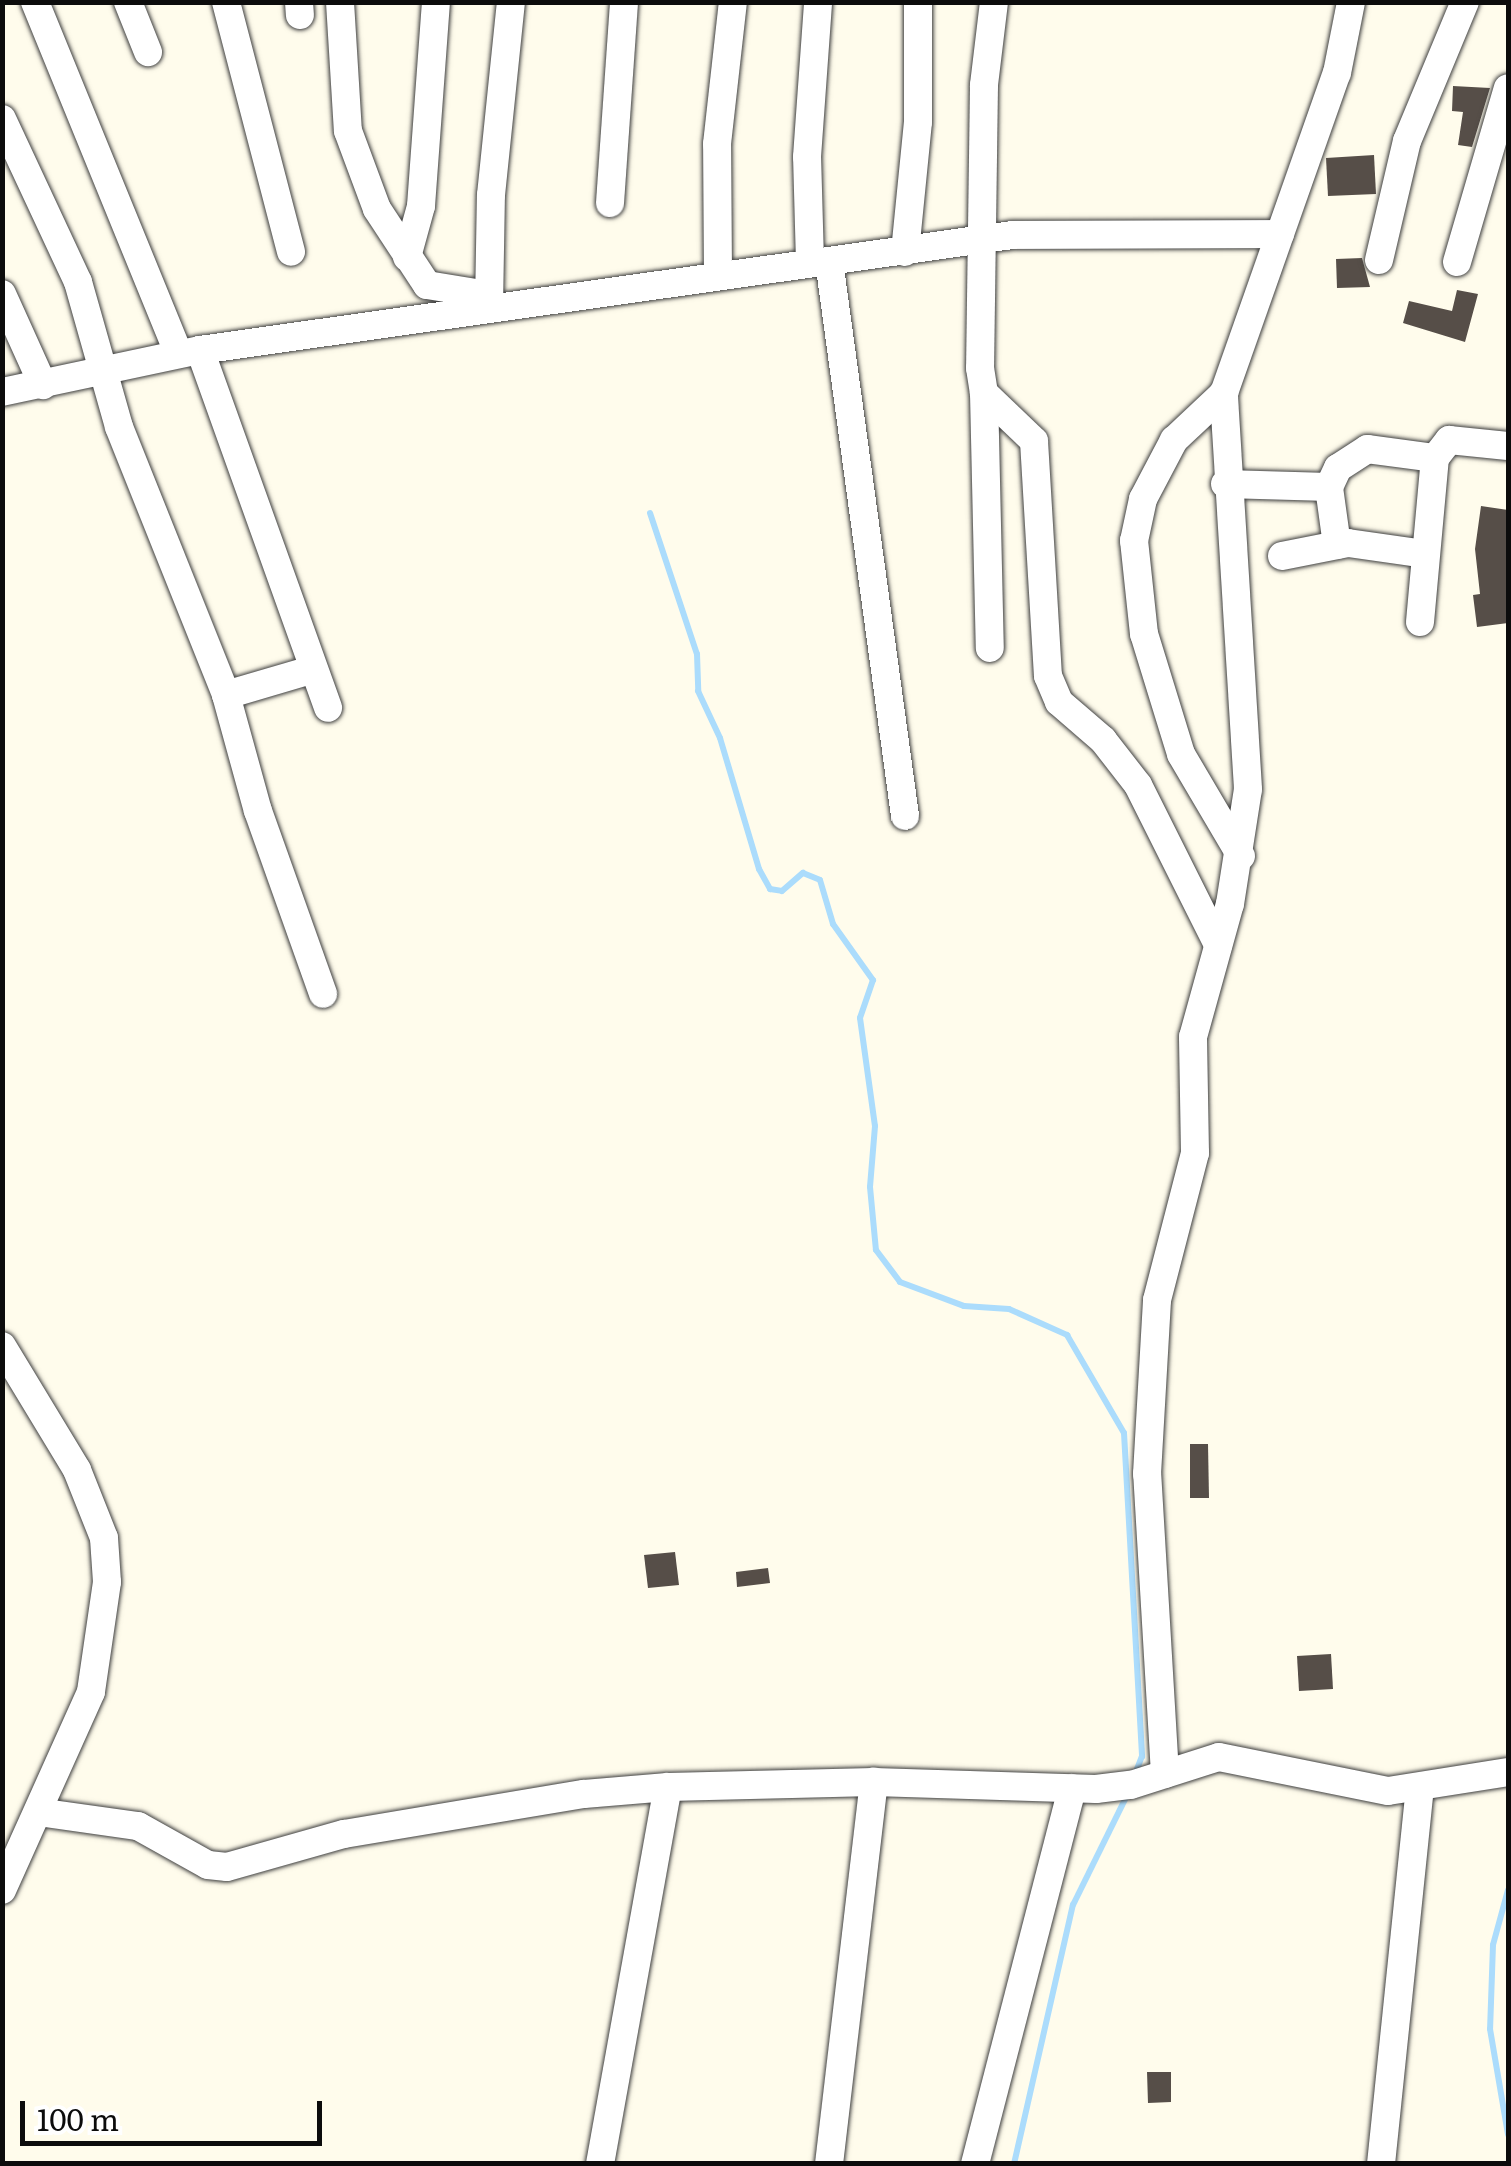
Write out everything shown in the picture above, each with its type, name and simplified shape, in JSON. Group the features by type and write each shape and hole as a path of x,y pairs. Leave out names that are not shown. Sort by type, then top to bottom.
{"street":[{"path":"35,2 189,352 328,708"},
{"path":"128,2 148,52"},
{"path":"226,2 290,252"},
{"path":"340,2 348,131 368,192 426,285 488,301"},
{"path":"407,256 421,206 436,2"},
{"path":"488,301 511,2"},
{"path":"610,203 624,2"},
{"path":"718,275 718,144 734,2"},
{"path":"818,2 807,157 905,816"},
{"path":"904,252 918,122 918,2"},
{"path":"990,648 984,392 984,85 994,2"},
{"path":"1164,1774 1148,1474 1157,1300 1195,1152 1193,1037 1241,856 1248,789 1225,484 1224,392 1337,73 1351,2"},
{"path":"1379,260 1407,141 1464,2"},
{"path":"1457,262 1508,88"},
{"path":"2,118 78,282 144,496 226,695 258,811 323,994"},
{"path":"2,392 189,352 488,301 986,240 1229,230 1280,234"},
{"path":"2,294 43,385"},
{"path":"984,392 1034,441 1053,691 1138,785 1218,945"},
{"path":"1224,392 1174,440 1143,499 1134,541 1144,634 1181,754 1241,856"},
{"path":"1420,622 1435,458 1449,440 1508,446"},
{"path":"1337,544 1329,486 1338,468 1367,449 1435,458"},
{"path":"1225,484 1329,486"},
{"path":"1282,556 1337,544 1425,554"},
{"path":"226,695 311,670"},
{"path":"2,1346 78,1470 104,1538 107,1582 92,1692 2,1890"},
{"path":"38,1812 138,1826 208,1866 227,1868 344,1834 584,1794 668,1787 874,1782 1072,1788 1131,1785 1219,1757 1388,1791 1508,1772"},
{"path":"829,2164 874,1782"},
{"path":"600,2164 668,1787"},
{"path":"975,2164 1072,1788"},
{"path":"1380,2164 1420,1788"}],"building":[{"path":"1453,86 1490,88 1472,147 1458,145 1463,112 1452,111"},
{"path":"1374,155 1376,194 1328,196 1326,158"},
{"path":"1362,258 1370,287 1337,288 1336,259"},
{"path":"1457,290 1478,294 1465,342 1403,323 1409,301 1452,311"},
{"path":"1481,506 1508,510 1508,623 1477,627 1473,595 1480,594 1475,549"},
{"path":"1190,1444 1208,1444 1209,1498 1190,1498"},
{"path":"675,1552 679,1585 648,1588 644,1555"},
{"path":"768,1568 770,1583 737,1587 736,1572"},
{"path":"1331,1654 1333,1689 1299,1691 1297,1656"},
{"path":"1147,2072 1171,2072 1171,2102 1148,2103"}],"waterway":[{"path":"650,513 697,654 698,691 720,738 759,869 770,889 782,891 803,873 820,880 833,924 873,980 860,1018 875,1126 870,1187 876,1250 900,1282 964,1306 1009,1309 1067,1335 1124,1433 1142,1756 1136,1772"},
{"path":"1014,2164 1073,1905 1128,1793"},
{"path":"1508,1890 1493,1945 1490,2029 1508,2134"}]}
